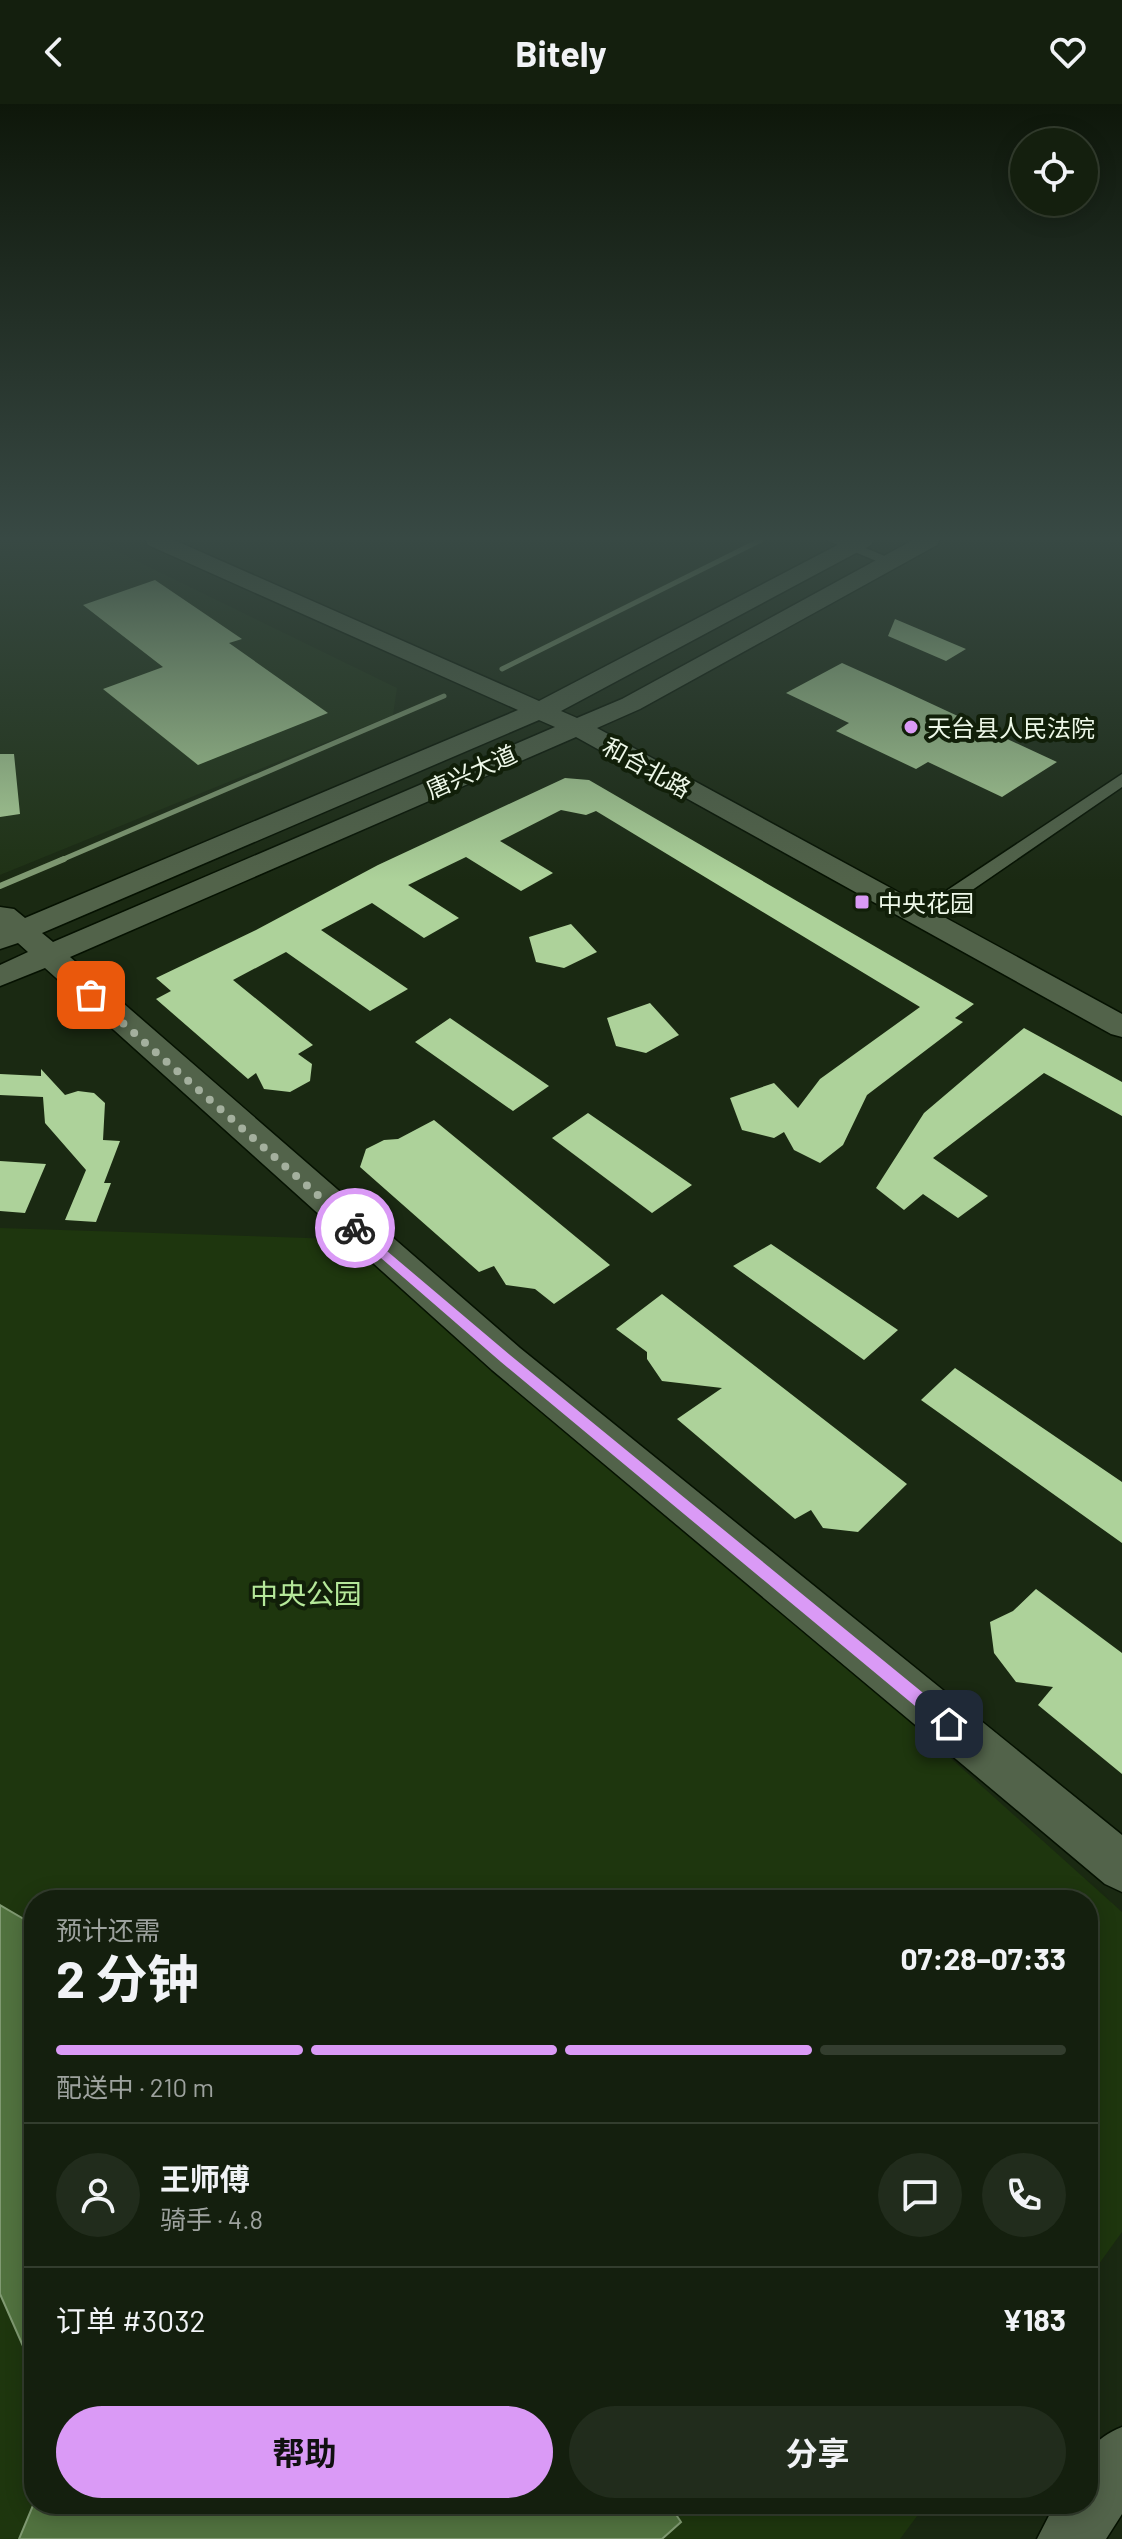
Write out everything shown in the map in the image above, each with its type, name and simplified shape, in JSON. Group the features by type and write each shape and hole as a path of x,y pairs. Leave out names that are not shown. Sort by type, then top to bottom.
{"main road":[{"name":"和合北路","path":"411,654 576,727 1122,1027"},
{"name":"唐兴大道","path":"0,976 18,935 540,711 651,654"},
{"name":"唐兴大道","path":"18,935 576,727 631,704 723,654"},
{"path":"18,935 506,1359 1122,1867"},
{"path":"1098,2495 1122,2458"},
{"path":"1069,2539 1085,2514"}],"street":[{"path":"920,917 1122,779"}],"shaded area":[{"path":"0,654 327,654 397,688 393,715 0,875"},
{"path":"0,1905 24,1919 24,2348 0,2294"},
{"path":"29,2514 676,2514 681,2522 662,2539 19,2539"}],"green space":[{"name":"中央公园","path":"0,1228 368,1240 506,1359 1097,1890 24,1890 24,2514 919,2514 900,2539 0,2539"},
{"name":"中央公园","path":"1098,1890 1122,1912 1122,2232 1098,2265"}],"building":[{"path":"146,654 244,654 328,713 198,765 103,689 163,667"},
{"path":"929,654 958,654 946,661"},
{"name":"天台县人民法院","path":"842,663 1057,762 1002,797 928,762 916,769 836,731 849,723 786,693"},
{"path":"0,754 14,754 20,814 0,817"},
{"path":"565,778 589,780 974,1004 955,1018 963,1022 867,1095 843,1145 820,1163 794,1150 784,1132 774,1138 742,1130 730,1098 774,1083 798,1108 820,1079 920,1007 596,811 586,815 561,810 500,841 553,873 521,891 466,857 408,885 459,918 424,938 372,903 321,930 408,989 370,1011 286,952 233,980 313,1045 298,1054 312,1064 310,1081 290,1092 264,1089 256,1073 248,1079 156,999 171,991 156,978 256,930 378,865"},
{"path":"571,924 597,952 564,968 536,962 529,937"},
{"path":"650,1003 679,1035 646,1053 616,1046 607,1018"},
{"path":"450,1018 549,1086 513,1111 415,1042"},
{"path":"1024,1028 1122,1082 1122,1116 1044,1073 933,1158 988,1196 958,1218 923,1194 904,1210 876,1188 924,1113"},
{"path":"41,1069 65,1095 78,1091 94,1093 105,1103 103,1140 120,1141 104,1183 111,1183 96,1222 65,1220 86,1170 45,1123 43,1097 0,1095 0,1074 41,1076"},
{"path":"588,1113 692,1185 652,1213 552,1138"},
{"path":"434,1120 610,1265 554,1304 535,1289 506,1285 494,1266 479,1272 360,1167 366,1149 384,1140 398,1139"},
{"path":"0,1161 46,1164 25,1213 0,1211"},
{"path":"771,1244 898,1330 864,1360 733,1266"},
{"path":"662,1294 907,1484 858,1532 823,1528 811,1510 795,1519 677,1419 722,1388 662,1381 647,1359 647,1352 616,1329"},
{"path":"955,1368 1122,1482 1122,1543 921,1400"},
{"path":"1036,1589 1122,1653 1122,1774 1038,1705 1053,1687 1016,1682 994,1653 990,1622 1013,1611"}],"waterway":[{"path":"502,669 533,654"},
{"path":"59,861 444,696"},
{"path":"0,886 64,859"}],"way so far":[{"path":"91,995 355,1228"}],"place":[{"name":"天台县人民法院","path":"911,727"},
{"name":"中央花园","path":"862,902"}],"route":[{"path":"355,1228 506,1359 949,1724"}]}
